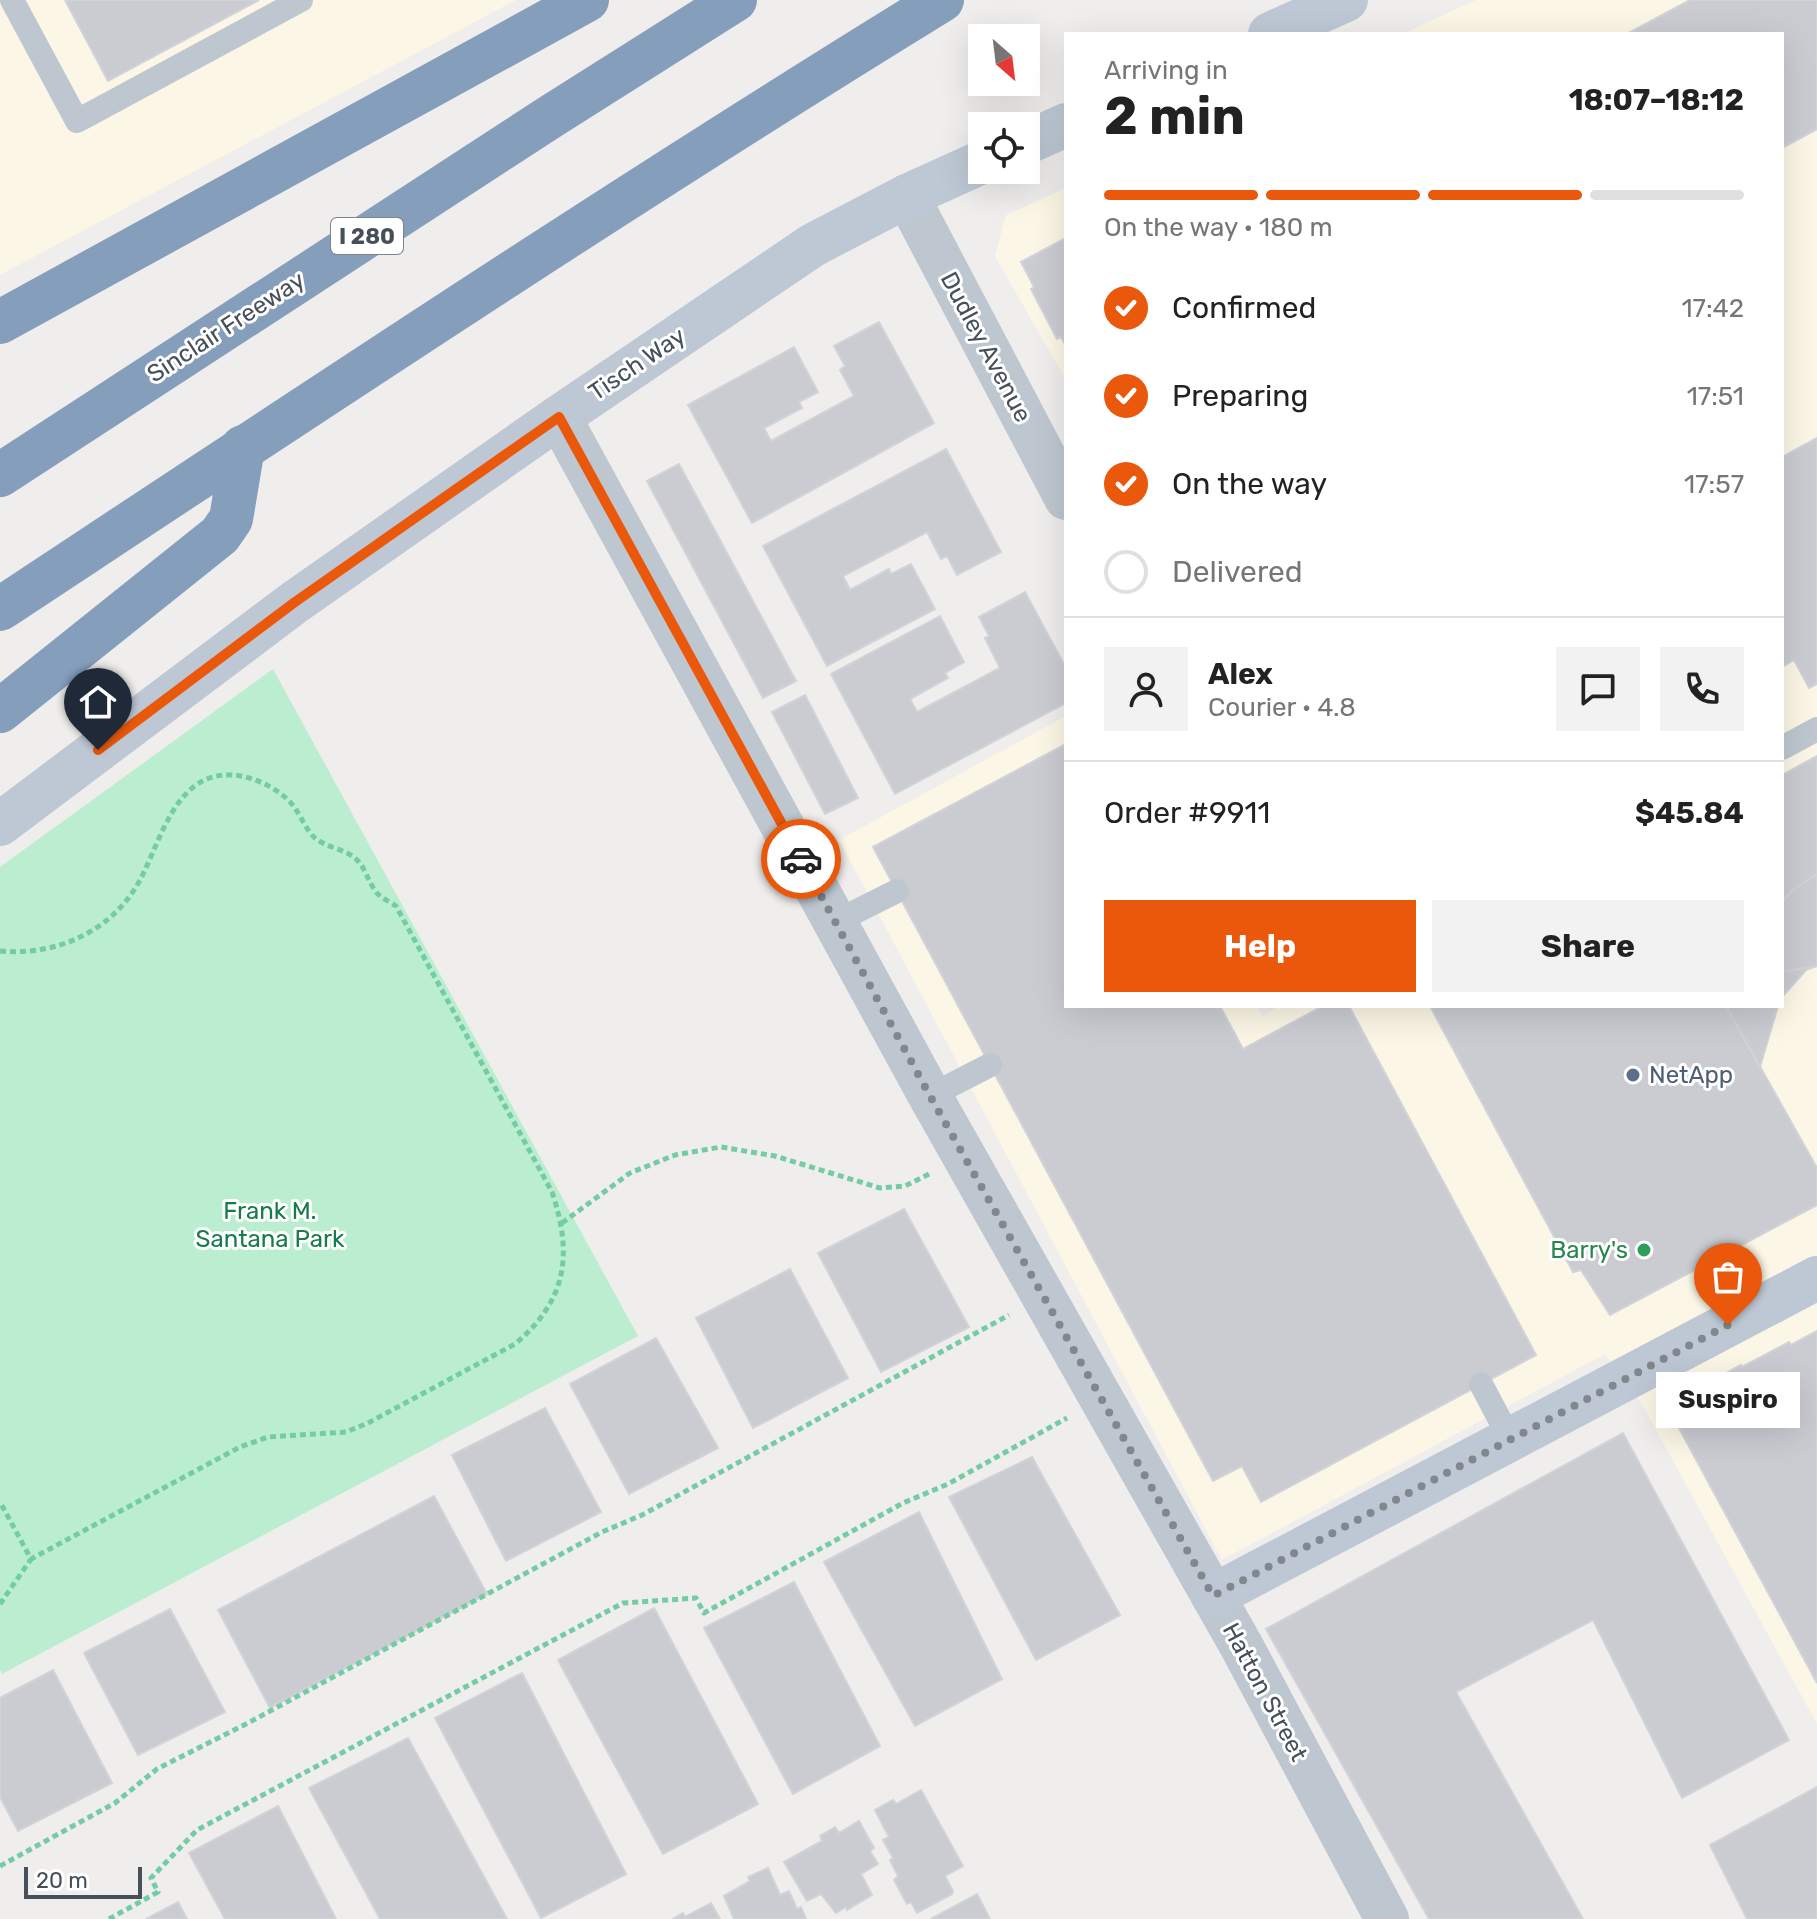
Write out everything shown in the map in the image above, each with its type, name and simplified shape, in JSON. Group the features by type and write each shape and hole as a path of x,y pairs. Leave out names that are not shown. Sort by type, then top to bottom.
{"highway":[{"path":"0,322 587,0"},
{"name":"Sinclair Freeway","path":"0,475 735,0"},
{"path":"0,609 243,447 942,0"},
{"path":"0,711 220,535 231,519 236,502 243,447"}],"main road":[{"path":"1274,32 1346,0"},
{"path":"1040,137 1064,126"},
{"name":"Tisch Way","path":"0,824 295,602 559,417 813,245 968,168"},
{"path":"1213,1596 1817,1278"}],"street":[{"name":"Dudley Avenue","path":"907,196 1064,494"},
{"name":"Hatton Street","path":"559,417 930,1096 1213,1596 1387,1919"}],"lane":[{"path":"12,0 77,121 301,0"},
{"path":"1784,747 1817,729"},
{"path":"835,922 897,891"},
{"path":"930,1096 990,1065"},
{"path":"1481,1384 1510,1439"}],"path":[{"path":"0,951 45,949 79,939 109,918 134,891 177,802 202,781 231,775 263,782 292,804 314,838 357,859 378,895 396,906 552,1192 562,1223 563,1257 560,1283 551,1305 535,1327 515,1344 346,1432 268,1437 240,1447 31,1559 0,1604"},
{"path":"562,1223 630,1173 675,1155 721,1147 775,1156 880,1188 905,1186 929,1174"},
{"path":"0,1866 115,1803 157,1769 275,1709 602,1532 642,1515 1012,1314"},
{"path":"109,1919 158,1892 151,1878 197,1830 623,1603 696,1598 704,1613 903,1503 948,1484 1068,1417"},
{"path":"0,1502 31,1559"}],"shaded area":[{"path":"0,0 516,0 0,275"},
{"path":"1476,0 1817,0 1817,1724 1643,1406 1605,1354 1222,1560 839,840 1064,717 1064,1008 1258,1008 1263,1016 1276,1008 1784,1008 1784,32 1406,32"},
{"path":"1064,189 1064,377 995,256 1006,215"}],"green space":[{"name":"Frank M. Santana Park","path":"273,669 638,1336 2,1674 0,867"}],"building":[{"path":"65,0 259,0 108,81"},
{"path":"1690,0 1817,0 1817,129 1784,147 1784,32 1631,32"},
{"path":"1064,239 1064,342 1061,337 1057,339 1021,262"},
{"path":"879,322 934,423 752,523 688,405 794,347 818,392 799,402 802,408 764,428 771,441 854,396 840,370 845,366 834,346"},
{"path":"1817,438 1817,684 1809,688 1794,660 1784,666 1784,456"},
{"path":"946,449 1001,552 957,575 947,556 941,559 927,532 843,576 850,590 889,569 891,574 911,564 935,609 827,666 763,546"},
{"path":"679,464 796,681 763,698 647,481"},
{"path":"1025,592 1064,664 1064,704 895,794 831,674 940,616 964,662 945,673 948,678 910,699 917,712 1000,668 985,638 989,636 979,617"},
{"path":"805,695 858,798 825,814 772,712"},
{"path":"1064,745 1064,1008 1221,1008 1243,1049 1319,1008 1350,1008 1536,1355 1261,1502 1242,1466 1213,1481 873,847"},
{"path":"1817,756 1817,966 1806,970 1784,995 1784,774"},
{"path":"1817,874 1817,966 1784,972 1784,900"},
{"path":"1431,1008 1727,1008 1817,1168 1817,1205 1610,1315 1581,1270 1573,1272"},
{"path":"1727,1008 1777,1008 1760,1067"},
{"path":"904,1209 969,1327 881,1372 818,1253"},
{"path":"790,1269 848,1378 753,1428 696,1318"},
{"path":"1817,1331 1817,1683 1667,1406 1741,1365"},
{"path":"656,1338 718,1448 629,1494 570,1384"},
{"path":"545,1408 601,1512 506,1561 452,1455"},
{"path":"1623,1433 1789,1740 1682,1798 1593,1620 1456,1692 1583,1919 1429,1919 1266,1629"},
{"path":"1032,1457 1120,1615 1036,1660 949,1497"},
{"path":"434,1496 487,1594 270,1708 218,1610"},
{"path":"919,1512 1002,1679 915,1726 824,1562"},
{"path":"794,1582 880,1746 793,1794 704,1628"},
{"path":"654,1608 758,1804 663,1854 558,1660"},
{"path":"170,1609 225,1712 138,1755 84,1653"},
{"path":"53,1670 112,1783 18,1831 0,1797 0,1698"},
{"path":"522,1673 626,1874 541,1918 435,1718"},
{"path":"408,1738 507,1919 380,1919 309,1788"},
{"path":"1817,1787 1817,1919 1747,1919 1710,1845"},
{"path":"921,1790 963,1866 945,1876 952,1894 917,1913 911,1902 907,1904 894,1880 898,1876 883,1840 889,1837 875,1810 893,1800 896,1804"},
{"path":"278,1806 336,1919 225,1919 189,1853"},
{"path":"859,1821 874,1848 870,1851 878,1864 861,1874 872,1895 836,1913 821,1894 807,1901 784,1862 822,1841 820,1836 835,1827 839,1833"},
{"path":"768,1868 780,1895 789,1891 797,1909 801,1907 806,1919 734,1919 724,1896 750,1881 748,1877"},
{"path":"977,1894 990,1919 931,1919"},
{"path":"178,1902 187,1919 146,1919"},
{"path":"711,1903 720,1919 673,1919 683,1913 685,1917"}],"way so far":[{"path":"801,859 930,1096 1213,1596 1728,1325"}],"place":[{"name":"NetApp","path":"1633,1075"},
{"name":"Barry's","path":"1644,1250"},
{"name":"Suspiro","path":"1728,1325"}],"route":[{"path":"98,750 295,602 559,417 801,859"}]}
